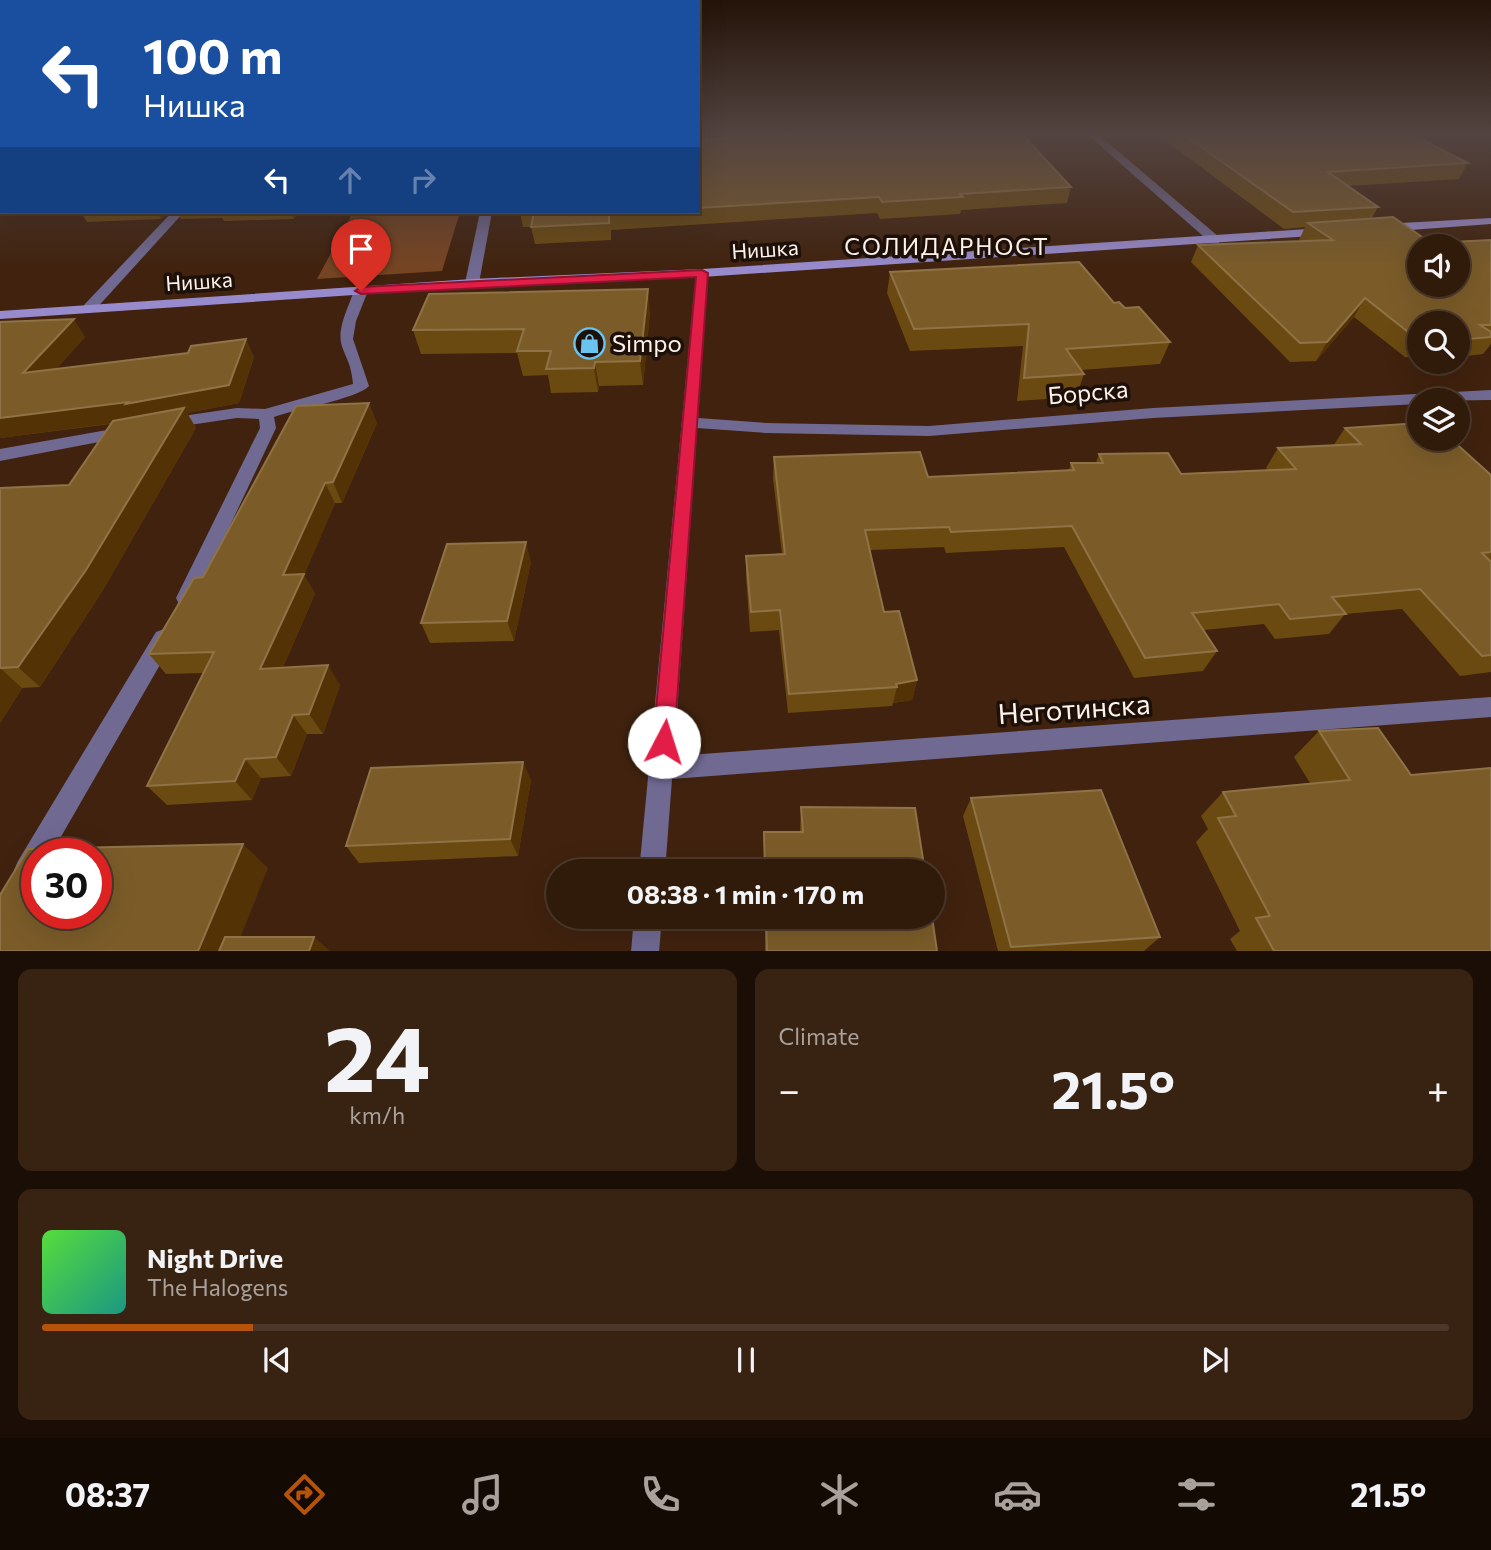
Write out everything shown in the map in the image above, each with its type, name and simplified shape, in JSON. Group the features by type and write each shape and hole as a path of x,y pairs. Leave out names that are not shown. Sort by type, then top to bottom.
{"main road":[{"path":"1367,229 1491,221"},
{"name":"Нишка","path":"0,315 472,283 702,273 1339,231"}],"street":[{"path":"1145,179 1215,240"},
{"path":"89,309 176,214"},
{"path":"472,283 486,214"},
{"path":"653,859 702,273"},
{"path":"0,455 177,422 237,413 266,414 298,403 350,393 361,386 362,377 351,356 346,337 361,291"},
{"name":"Борска","path":"689,422 766,428 929,431 1153,413 1491,396"},
{"path":"14,891 177,617 268,428 266,414"},
{"name":"Неготинска","path":"662,768 1491,707"},
{"path":"645,951 647,929"}],"shaded area":[{"path":"352,214 459,214 442,271 317,279"}],"building":[{"path":"700,179 1064,179 1071,187 882,202 879,197 700,208"},
{"path":"1247,179 1339,179 1378,207 1293,212"},
{"path":"534,214 609,214 609,223 531,227"},
{"path":"1393,217 1418,234 1407,234 1407,297 1470,297 1470,241 1491,240 1491,325 1480,325 1491,332 1491,337 1470,339 1470,311 1407,311 1407,331 1365,298 1327,342 1300,343 1198,245 1333,240 1308,223"},
{"path":"1079,262 1114,303 1119,302 1125,308 1139,307 1170,342 1066,349 1084,374 1024,378 1029,324 914,329 890,272"},
{"path":"648,289 640,361 595,362 594,368 546,369 551,351 517,351 524,329 413,330 429,294"},
{"path":"74,319 23,373 188,353 191,346 246,339 229,385 126,404 128,402 0,418 0,322"},
{"path":"369,403 333,482 325,483 283,575 304,574 260,669 328,665 309,714 293,715 276,757 245,759 235,781 147,786 214,652 149,654 194,578 203,577 296,406"},
{"path":"184,408 86,570 18,667 0,668 0,488 69,485 113,421"},
{"path":"1407,424 1407,451 1464,451 1491,475 1491,552 1482,553 1491,562 1491,655 1482,656 1420,589 1332,597 1346,614 1290,619 1279,604 1192,613 1217,651 1145,658 1072,526 951,532 949,527 865,530 884,612 899,611 917,680 896,684 897,687 789,694 780,610 751,612 746,556 785,554 774,457 920,452 928,477 1074,470 1071,463 1103,463 1099,454 1168,453 1181,474 1296,469 1278,448 1361,444 1345,428"},
{"path":"526,542 507,621 421,623 447,544"},
{"path":"1378,728 1411,775 1491,768 1491,951 1274,951 1256,918 1270,916 1218,818 1236,816 1223,792 1350,780 1319,731"},
{"path":"523,762 510,839 346,846 371,768"},
{"path":"1101,790 1160,937 1011,947 971,798"},
{"path":"801,807 915,808 923,859 765,859 764,832 803,832"},
{"path":"243,844 198,951 0,951 0,895 21,860 21,929 112,929 112,847"},
{"path":"766,929 934,929 937,951 767,951"},
{"path":"225,937 314,937 309,951 219,951"}],"place":[{"name":"Simpo","path":"589,344"}],"district":[{"name":"СОЛИДАРНОСТ","path":"947,247"}],"route":[{"path":"361,291 472,283 702,273 664,742"}]}
